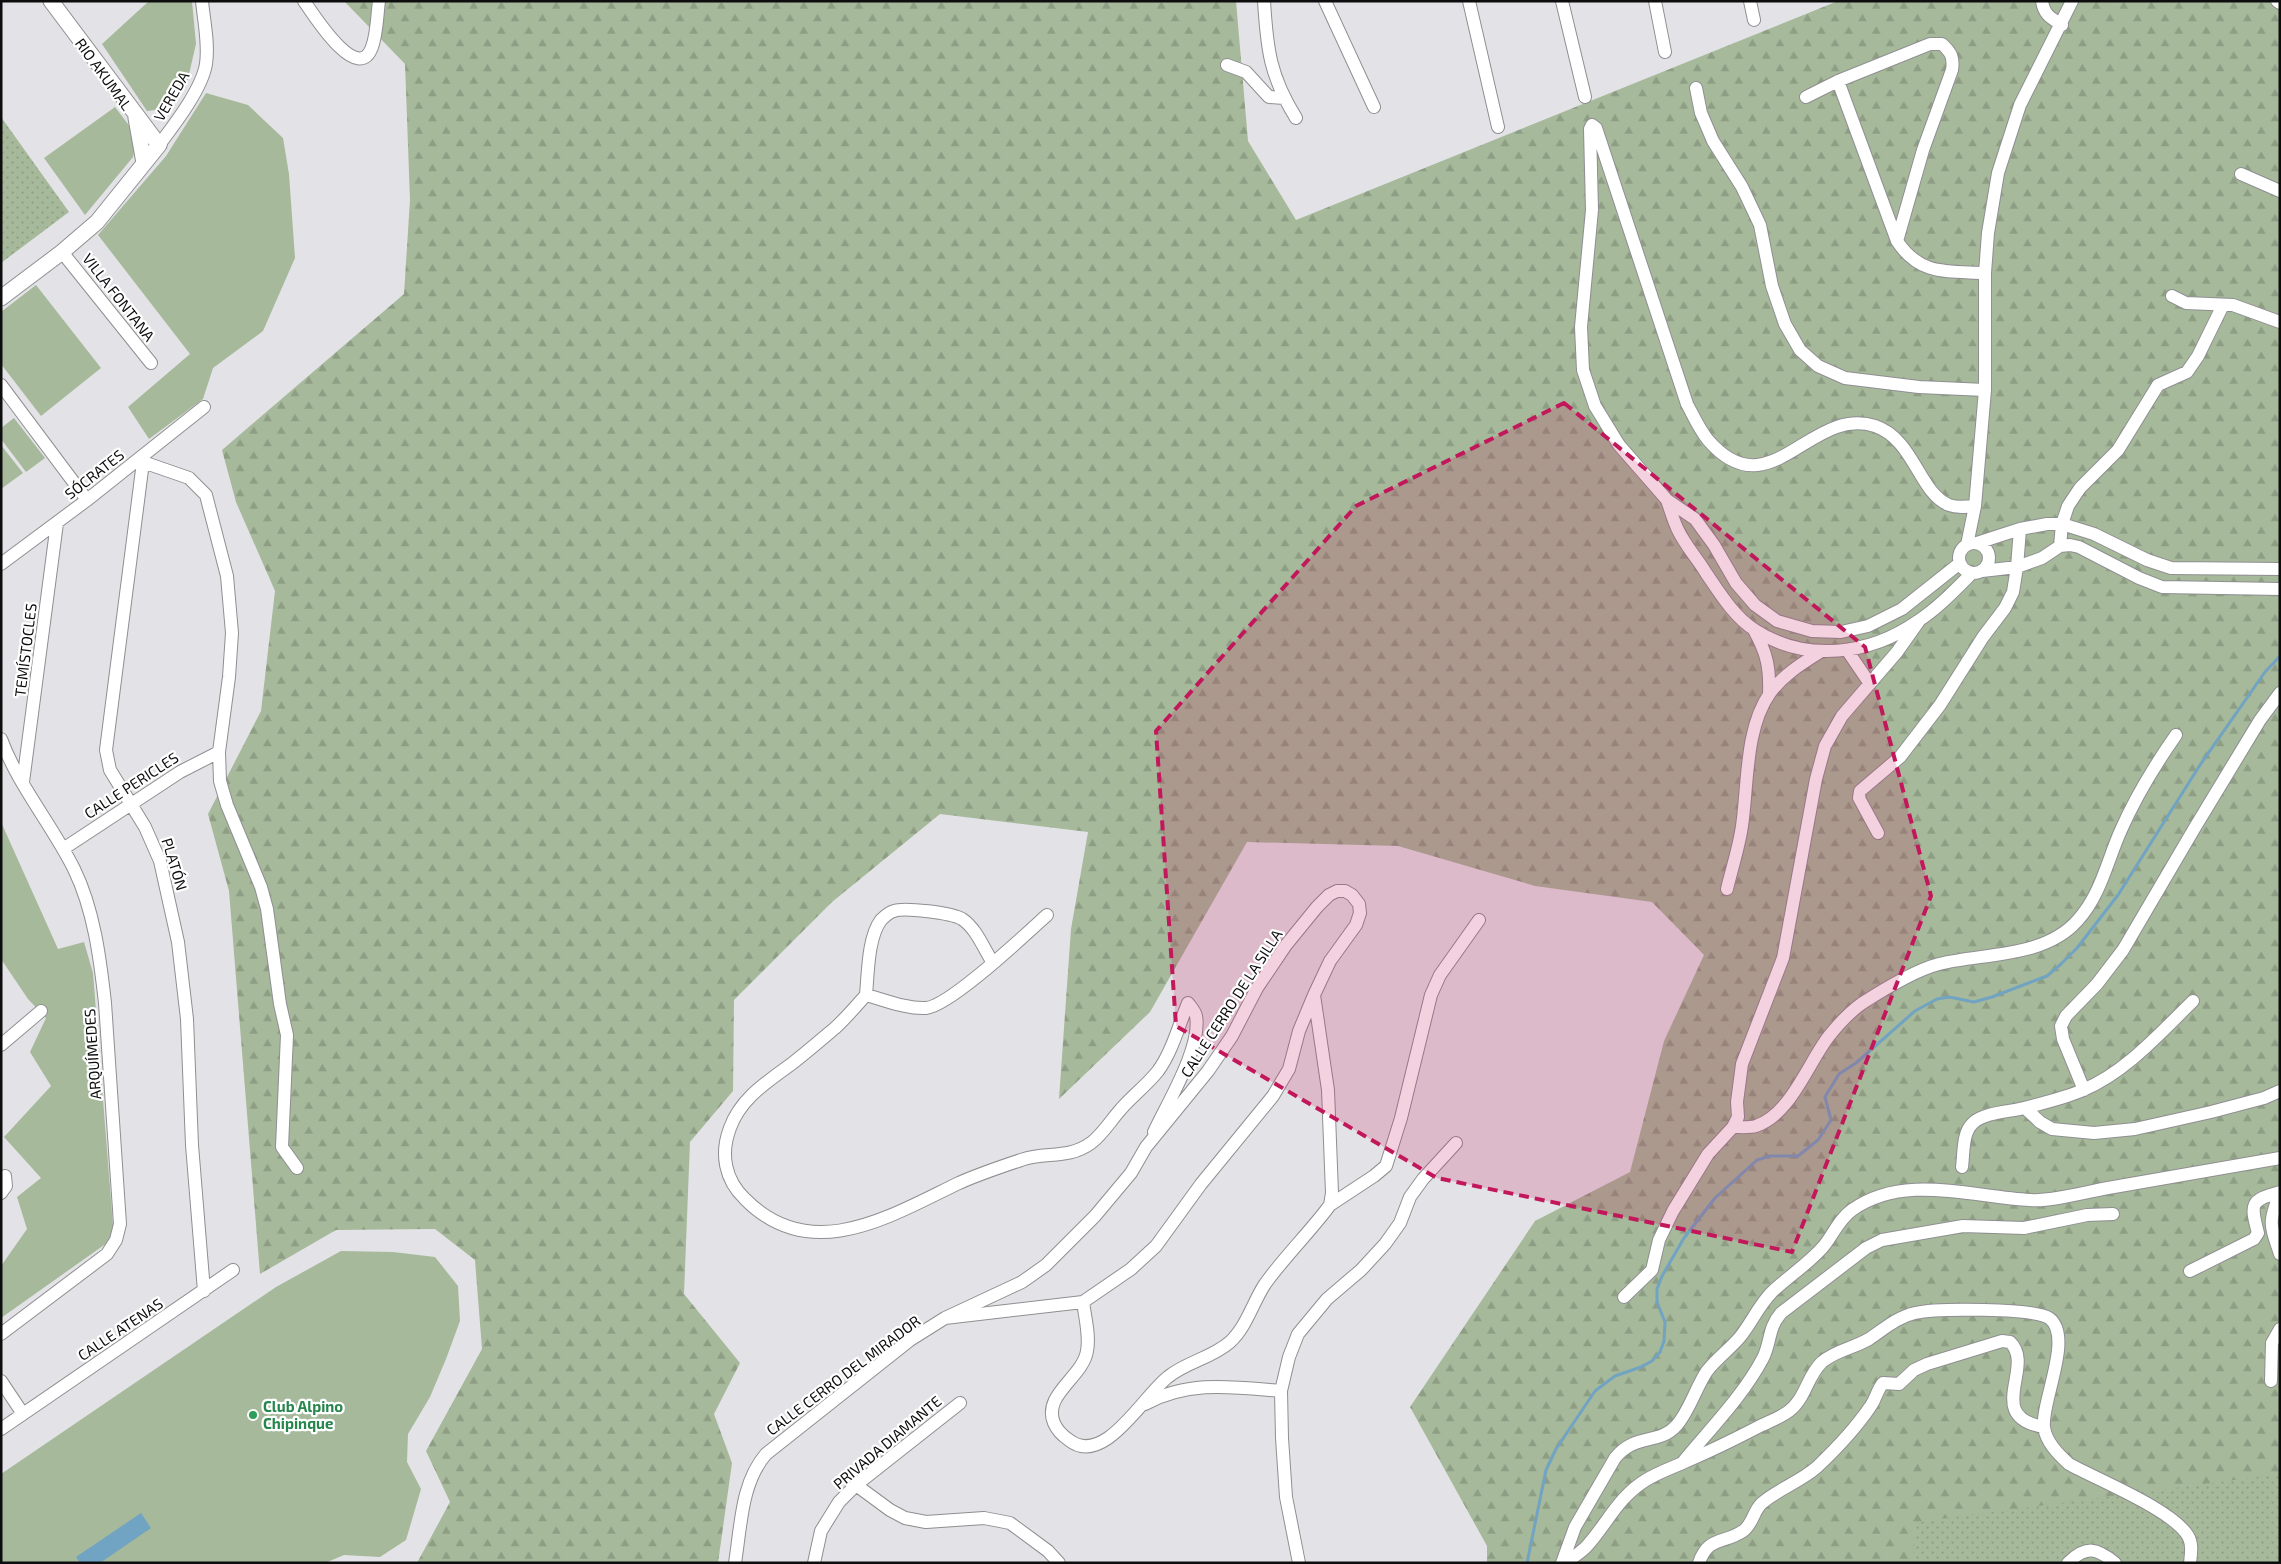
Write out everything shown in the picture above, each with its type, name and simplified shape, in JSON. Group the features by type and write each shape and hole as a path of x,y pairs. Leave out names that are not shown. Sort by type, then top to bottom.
{"street":[{"name":"RIO AKUMAL","path":"51,1 136,117 159,145"},
{"name":"VEREDA","path":"159,145 197,88 206,66 207,50 202,1"},
{"path":"304,1 343,51 352,58 359,59 366,56 372,48 379,1"},
{"path":"1264,1 1270,58 1277,84 1296,118"},
{"path":"1325,1 1374,107"},
{"path":"1469,1 1498,127"},
{"path":"1562,1 1585,97"},
{"path":"1655,1 1665,52"},
{"path":"1750,1 1754,20"},
{"path":"2042,1 2043,9 2048,16 2062,25"},
{"path":"1972,544 1984,390 1985,273 1988,233 1998,173 2020,105 2062,25 2072,1"},
{"path":"1806,97 1838,81 1930,44 1942,44 1949,50 1953,60 1923,150 1897,241"},
{"path":"1227,65 1246,72 1269,97 1284,98"},
{"path":"1838,81 1897,241 1906,256 1922,266 1946,271 1985,273"},
{"path":"1696,88 1701,113 1713,141 1742,187 1760,226 1772,286 1784,324 1800,350 1818,366 1845,378 1919,388 1984,390"},
{"path":"136,117 144,163"},
{"path":"1960,564 1902,609 1868,626 1841,632 1812,631 1777,621 1756,605 1736,583 1714,544 1695,519 1667,500 1619,446 1595,406 1584,370 1581,327 1592,210 1590,129 1592,125 1596,128 1687,404 1706,438 1720,452 1733,462 1745,465 1760,465 1776,461 1839,426 1857,423 1875,426 1890,434 1909,454 1937,497 1954,506 1975,506"},
{"path":"1,298 62,252 97,222 159,145"},
{"path":"2241,174 2280,190"},
{"name":"VILLA FONTANA","path":"62,252 151,363"},
{"path":"2172,296 2186,303 2234,305 2280,322"},
{"path":"2060,546 2062,524 2068,506 2080,488 2118,450 2152,392 2166,380 2183,376 2187,372 2198,356 2223,305"},
{"path":"1,385 88,500"},
{"name":"SÓCRATES","path":"1,564 142,460 204,407"},
{"path":"142,460 195,482 206,495 211,506 227,576 232,633 229,677 218,766 223,793 255,870 267,909 280,1004 287,1035 282,1147 297,1168"},
{"name":"PLATÓN","path":"142,460 106,750 110,770 145,826 160,861 178,942 187,1019 192,1145 204,1292"},
{"path":"1667,500 1678,530 1695,556 1720,593 1738,615 1754,630 1765,649 1770,671 1769,694"},
{"name":"TEMÍSTOCLES","path":"23,782 57,523"},
{"path":"2280,570 2171,568 2147,560 2094,534 2062,524 2047,524 2020,529 1972,544 1960,553 1960,564 1967,572 1977,572 2017,567 2042,558 2060,546 2070,544 2139,578 2162,586 2256,590 2280,589"},
{"path":"1878,833 1859,798 1860,791 1900,757 1940,705 1983,637 2005,608 2013,592 2020,529"},
{"path":"1695,556 1714,544"},
{"path":"1754,630 1788,645 1820,652 1847,650 1870,645 1896,635 1919,621 1977,572 1986,568 1990,558 1986,548 1972,544"},
{"path":"2139,578 2139,568 2147,560"},
{"path":"2255,571 2256,590"},
{"path":"1720,593 1736,583"},
{"path":"1624,1297 1652,1270 1659,1240 1673,1211 1708,1154 1733,1127 1738,1117 1737,1102 1742,1064 1783,958 1816,779 1825,746 1842,716 1897,652 1919,621"},
{"path":"1847,650 1870,684"},
{"path":"1728,889 1742,827 1749,760 1756,723 1769,694 1782,679 1797,666 1820,652"},
{"path":"2084,1090 2062,1039 2061,1026 2066,1016 2097,984 2123,950 2260,720 2280,693"},
{"path":"1733,1127 1755,1126 1766,1121 1796,1090 1829,1036 1860,1005 1895,984 1936,965 2038,946 2061,936 2072,926 2097,891 2120,831 2140,789 2176,735"},
{"name":"ARQUÍMEDES","path":"1,739 23,782 75,872 87,905 102,971 120,1224 116,1240 107,1254 1,1334"},
{"name":"CALLE PERICLES","path":"63,849 180,772 219,752"},
{"name":"CALLE CERRO DE LA SILLA","path":"945,1318 1022,1282 1046,1265 1095,1216 1131,1173 1146,1146 1208,1071 1232,1036 1257,988 1286,945 1329,896 1337,891 1345,891 1352,895 1359,904 1360,914 1356,924 1330,961 1299,1031 1289,1069 1273,1096 1201,1184 1156,1246 1132,1269 1083,1302"},
{"path":"993,963 970,926 961,919 905,909 894,911 882,918 875,930 869,960 866,995 837,1026 746,1100 730,1128 724,1150 727,1175 736,1190 754,1208 783,1227 816,1233 845,1230 877,1222 962,1182 1023,1159 1064,1155 1081,1150 1104,1131 1121,1109 1158,1070 1168,1052 1188,1003 1197,1018 1194,1043 1185,1068 1146,1146"},
{"path":"866,995 913,1007 927,1008 941,1004 993,963 1047,915"},
{"path":"1083,1302 1088,1351 1082,1367 1058,1395 1052,1412 1054,1423 1063,1436 1075,1445 1089,1447 1104,1441 1118,1432 1151,1392 1169,1376 1230,1342 1243,1326 1266,1283 1330,1205 1386,1166 1431,995 1440,976 1479,920"},
{"path":"1314,995 1328,1090 1332,1193 1330,1205"},
{"path":"1962,1167 1966,1134 1973,1123 1984,1118 2084,1090 2117,1071 2152,1041 2193,1001"},
{"path":"1,1045 41,1011"},
{"path":"2025,1108 2040,1122 2052,1129 2094,1133 2135,1129 2264,1098 2280,1091"},
{"path":"1299,1563 1286,1496 1281,1391 1289,1357 1298,1334 1327,1298 1361,1270 1384,1244 1400,1223 1410,1197 1423,1179 1456,1143"},
{"path":"1564,1563 1575,1527 1615,1458 1623,1448 1632,1443 1657,1437 1677,1425 1703,1377 1714,1362 1742,1335 1760,1305 1774,1290 1807,1263 1824,1246 1850,1211 1863,1203 1895,1191 1915,1188 2032,1201 2280,1158"},
{"path":"1,1193 6,1186 5,1176"},
{"path":"2280,1192 2271,1216 2271,1229 2280,1254"},
{"path":"2190,1271 2254,1239 2258,1233 2252,1212 2254,1204 2261,1197 2280,1192"},
{"path":"1681,1464 1737,1396 1763,1358 1772,1323 1781,1313 1866,1248 1882,1240 1963,1226 2024,1228 2087,1215 2113,1214"},
{"name":"CALLE ATENAS","path":"1,1429 204,1292 233,1270"},
{"name":"CALLE CERRO DEL MIRADOR","path":"735,1563 748,1482 756,1467 779,1442 826,1408 910,1340 945,1318 1083,1302"},
{"path":"1564,1563 1586,1547 1629,1492 1647,1479 1731,1441 1788,1412 1798,1403 1811,1376 1822,1362 1832,1354 1869,1339 1901,1318 1914,1313 1928,1311 2036,1313 2050,1319 2058,1328 2059,1343 2044,1427 2054,1448 2069,1464 2165,1514 2180,1526 2189,1537 2192,1550 2190,1563"},
{"path":"2271,1381 2272,1343 2280,1329"},
{"path":"1699,1563 1702,1552 1708,1545 1742,1532 1750,1524 1755,1512 1762,1503 1798,1482 1816,1468 1859,1422 1883,1384 1899,1384 1914,1370 1927,1364 2002,1341 2010,1342 2017,1351 2018,1360 2012,1390 2016,1411 2023,1421 2044,1427"},
{"path":"1,1381 23,1414"},
{"path":"1138,1407 1157,1397 1184,1388 1218,1386 1281,1391"},
{"name":"PRIVADA DIAMANTE","path":"814,1563 821,1532 839,1502 856,1485 960,1403"},
{"path":"856,1485 890,1510 905,1518 926,1522 984,1518 1010,1523 1048,1551 1058,1563"},
{"path":"2068,1563 2076,1554 2089,1550 2102,1552 2115,1563"}],"highlighted area":[{"path":"1564,403 1865,647 1931,896 1792,1252 1437,1178 1176,1026 1156,731 1356,506"}],"green space":[{"path":"149,1 192,1 196,44 186,87 163,109 147,111 102,44"},
{"path":"344,1 1236,1 1248,141 1296,220 1838,1 2280,1 2280,1563 1487,1563 1487,1546 1410,1407 1535,1221 1630,1172 1664,1041 1704,955 1652,902 1535,886 1398,846 1247,842 1150,1012 1059,1099 1071,929 1088,832 940,814 832,902 734,1000 733,1091 690,1142 684,1294 740,1363 714,1414 732,1463 718,1563 417,1563 450,1502 426,1451 482,1349 475,1260 435,1229 336,1230 260,1274 229,891 208,814 261,711 275,591 236,502 222,450 404,294 410,200 405,64"},
{"path":"206,93 248,105 283,138 289,174 295,258 263,331 213,368 203,399 149,439 128,407 190,354 98,235 166,156"},
{"path":"115,107 137,136 133,157 85,215 44,158"},
{"path":"1,117 69,212 1,263"},
{"path":"36,285 101,368 41,416 1,364 1,312"},
{"path":"14,418 45,458 26,472 1,439 1,428"},
{"path":"1,445 23,473 1,489"},
{"path":"1,822 58,949 84,942 93,973 114,1238 1,1318 1,1266 27,1229 17,1197 41,1178 4,1137 51,1086 30,1052 46,1018 28,999 1,959"},
{"name":"Club Alpino Chipinque","path":"341,1251 393,1252 435,1257 458,1286 460,1321 430,1397 408,1434 407,1462 421,1489 406,1540 380,1557 344,1555 325,1563 1,1563 1,1474 276,1287"},
{"path":"2280,1474 2280,1563 1912,1563 1917,1522"}],"water":[{"path":"141,1513 151,1528 100,1563 80,1563 76,1557"}],"waterway":[{"path":"1527,1563 1546,1470 1556,1449 1595,1391 1615,1376 1652,1361 1660,1352 1664,1341 1665,1322 1657,1302 1657,1289 1662,1276 1684,1238 1715,1198 1757,1160 1770,1156 1798,1156 1818,1140 1831,1120 1825,1097 1839,1074 1856,1063 1915,1011 1937,999 1949,997 1974,1002 1992,997 2047,976 2061,964 2077,948 2118,895 2200,765 2265,672 2280,656"}],"place":[{"name":"Club Alpino Chipinque","path":"253,1415"}]}
